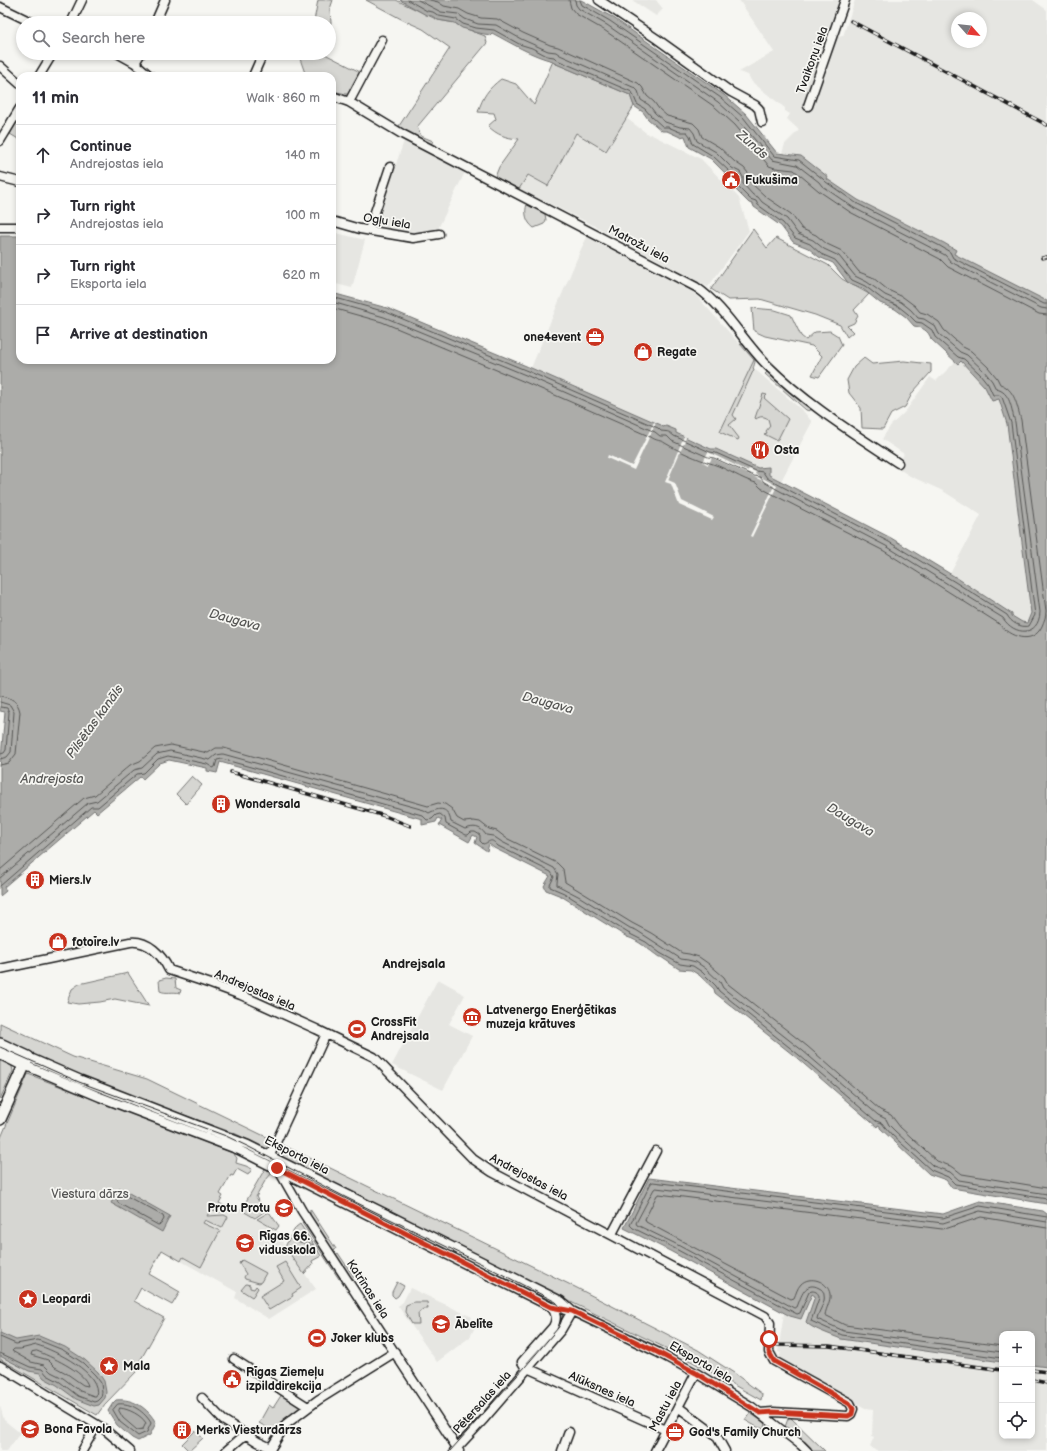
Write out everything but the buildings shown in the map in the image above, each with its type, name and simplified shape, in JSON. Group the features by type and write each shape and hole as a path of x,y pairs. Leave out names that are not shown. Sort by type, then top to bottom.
{"main road":[{"name":"Eksporta iela","path":"0,1044 26,1061"},
{"name":"Eksporta iela","path":"0,1053 26,1061"},
{"path":"0,1119 26,1061"}],"street":[{"path":"74,16 82,0"},
{"path":"158,16 165,0"},
{"path":"599,0 731,92 755,105 758,109 762,122"},
{"name":"Tvaikoņu iela","path":"808,106 845,0"},
{"path":"0,7 19,16"},
{"path":"349,102 382,40"},
{"path":"41,72 49,60"},
{"path":"128,60 144,72"},
{"path":"135,64 137,60"},
{"path":"256,72 260,60"},
{"path":"0,66 16,80"},
{"name":"Matrožu iela","path":"336,97 349,102 402,134 696,287 708,296 721,310 758,356 806,400 898,464"},
{"path":"1,138 16,114"},
{"path":"369,230 390,167"},
{"path":"0,177 16,181"},
{"name":"Ogļu iela","path":"336,222 413,238 439,234"},
{"path":"0,227 16,227"},
{"name":"Andrejostas iela","path":"0,969 130,942 141,942 160,955 169,970 233,992 374,1057 480,1164 492,1172 765,1316 770,1323 769,1352 774,1361 850,1404 853,1409 852,1414 848,1416 773,1412 760,1413"},
{"path":"271,1153 326,1034"},
{"name":"Eksporta iela","path":"26,1061 81,1080 229,1136 278,1159 289,1175 551,1307 572,1311 657,1352 696,1373 760,1413 801,1444 807,1451"},
{"name":"Eksporta iela","path":"26,1061 100,1097 232,1147 277,1168"},
{"path":"612,1234 656,1151"},
{"path":"277,1168 275,1164 278,1159"},
{"name":"Katrīnas iela","path":"277,1168 289,1175 302,1210 457,1450"},
{"name":"Eksporta iela","path":"289,1175 561,1301 572,1311"},
{"name":"Pētersalas iela","path":"528,1369 522,1362 553,1327 556,1320 556,1313 551,1307"},
{"name":"Pētersalas iela","path":"457,1450 561,1330 572,1311"},
{"path":"202,1398 220,1417 271,1448 286,1424 308,1407 395,1352"},
{"path":"234,1359 308,1407"},
{"path":"0,1366 97,1425 130,1451"},
{"name":"Alūksnes iela","path":"528,1369 666,1430"},
{"name":"Mastu iela","path":"655,1451 696,1373"},
{"path":"678,1407 716,1434 725,1451"},
{"path":"82,1451 97,1425"},
{"path":"562,1451 570,1432"},
{"path":"226,1451 246,1434"}],"shaded area":[{"path":"632,0 656,0 663,9 656,16"},
{"path":"739,0 840,0 827,38 843,36 855,0 1033,0 1047,10 1047,301 954,254 956,250 858,200 827,179 828,177 801,156 782,153 785,144 799,130 787,119 790,114 785,111 785,108 752,82 748,75 739,72 774,52"},
{"path":"626,118 649,135 650,134 701,159 739,198 749,231 708,287 589,223 519,189 527,175 549,186 576,133 620,128"},
{"path":"404,141 465,172 437,231 411,235 374,227"},
{"path":"336,233 365,240 352,288 336,284"},
{"path":"588,235 693,292 754,360 751,366 804,412 812,422 781,481 769,474 769,467 758,468 717,449 711,449 531,368"},
{"path":"956,361 958,364 961,361 985,387 999,398 1007,424 1031,613 1027,623 1022,622 1012,616 1012,614 950,574 981,515 943,491 910,476 896,467 904,454 882,439 891,425 905,412 930,377 936,381"},
{"name":"Andrejsala","path":"438,979 465,995 449,1024 472,1036 443,1090 392,1065"},
{"path":"211,1209 218,1212 241,1210 279,1232 278,1234 285,1247 316,1289 269,1319 235,1298 237,1292 181,1261"},
{"name":"Ābelīte","path":"410,1288 472,1317 470,1322 476,1325 470,1337 437,1362 398,1306 403,1302"},
{"path":"812,1294 816,1296 806,1321 814,1328 825,1331 841,1339 999,1362 999,1439 1035,1439 1035,1365 1047,1367 1047,1451 876,1451 870,1446 874,1437 872,1436 873,1409 865,1408 778,1359 781,1353 778,1352 784,1313 790,1316"},
{"path":"0,1406 4,1420 20,1433 7,1451 0,1451"}],"green space":[{"path":"318,0 333,0 330,9 330,16 315,16"},
{"path":"366,0 396,0 438,20 455,23 485,36 487,43 417,127 421,136 433,141 430,146 413,137 399,126 450,48 423,29"},
{"path":"300,60 336,60 362,73 351,95 336,92 336,72 305,72"},
{"path":"553,61 554,63 630,95 634,106 606,151 576,133 548,186 528,175 519,189 495,177 499,167 519,139 502,136 488,126 496,119 494,113 478,112 486,93 501,79 516,84 534,105"},
{"path":"16,123 16,138 10,134"},
{"path":"527,204 545,214 546,220 544,224 534,228 531,226 526,217"},
{"path":"753,229 767,248 776,238 828,265 842,279 869,294 854,310 858,316 854,323 847,326 853,332 847,337 840,325 815,315 760,299 728,300 711,289"},
{"path":"752,308 775,310 791,315 801,336 806,340 815,332 830,331 838,336 842,345 819,377 812,375 822,356 812,346 765,336 754,331"},
{"path":"740,344 745,346 750,351 754,356 755,361 754,369 733,415 736,419 729,425 739,438 738,440 720,432 754,360"},
{"path":"864,358 872,364 904,361 931,364 931,372 913,392 905,407 891,414 883,429 862,428 861,408 849,393 847,380 854,367"},
{"path":"769,372 810,407 810,411 806,410 765,374"},
{"path":"763,394 767,395 764,398 788,419 778,439 776,440 764,434 767,433 766,431 770,426 768,419 765,417 755,418"},
{"path":"192,776 202,785 186,804 176,794"},
{"path":"128,973 149,1006 115,999 78,1004 67,1002 72,989 79,984"},
{"path":"166,978 175,979 176,988 181,990 180,993 160,991 159,980"},
{"path":"0,1023 73,1057 147,1079 575,1287 698,1350 734,1373 762,1394 761,1400 676,1353 542,1288 236,1134 80,1077 0,1039"},
{"path":"0,1057 11,1063 13,1071 0,1099"},
{"name":"Viestura dārzs","path":"28,1074 233,1153 237,1158 236,1163 252,1169 248,1175 237,1169 233,1176 231,1175 220,1194 223,1196 219,1203 230,1209 229,1211 218,1212 211,1209 207,1216 224,1215 228,1217 222,1228 205,1220 203,1223 220,1231 201,1267 183,1257 181,1261 162,1250 149,1274 180,1292 172,1305 141,1288 134,1301 164,1318 136,1368 138,1370 105,1404 97,1415 0,1359 0,1140"},
{"path":"266,1167 269,1168 272,1173 265,1181 256,1197 265,1211 255,1218 241,1210"},
{"path":"310,1209 336,1249 333,1251 310,1215"},
{"path":"269,1212 279,1226 276,1230 257,1219"},
{"path":"305,1220 342,1277 339,1279 302,1223"},
{"path":"300,1224 314,1245 290,1237 296,1227"},
{"path":"289,1239 316,1247 321,1256 312,1261 313,1264 304,1274 285,1247"},
{"path":"338,1253 354,1277 351,1279 335,1255"},
{"path":"242,1260 266,1273 261,1282 259,1283 245,1279 244,1277 246,1274 239,1263"},
{"path":"285,1262 301,1288 292,1294 293,1296 269,1310 260,1296 284,1281 276,1267"},
{"path":"397,1282 404,1286 395,1298 392,1295 392,1292"},
{"path":"246,1284 250,1285 250,1288 254,1289 256,1286 258,1288 252,1297 241,1290"},
{"path":"414,1302 427,1302 428,1309 423,1309 418,1313 419,1324 412,1324 405,1312 406,1305"},
{"path":"282,1394 300,1405 299,1408 288,1417 277,1433 259,1423 269,1405 273,1408"},
{"path":"750,1413 765,1423 764,1429 745,1420"},
{"path":"789,1416 825,1451 812,1451 800,1438 785,1427"},
{"path":"195,1431 203,1438 189,1451 182,1444"}],"water":[{"path":"400,0 581,0 612,17 724,95 746,114 777,153 801,156 828,177 827,179 858,200 944,243 956,250 954,254 1047,301 1047,1204 952,1188 946,1180 929,1174 880,1128 880,1126 878,1125 877,1127 797,1058 715,993 714,989 699,975 691,970 679,969 561,896 546,890 544,886 550,876 494,848 489,844 487,851 475,843 477,837 473,835 469,842 439,825 442,820 438,818 436,822 422,825 422,819 220,762 217,773 207,771 207,768 169,760 160,763 143,779 140,777 97,813 94,810 4,887 6,891 0,896 0,768 5,712 0,711 0,236 16,236 16,364 336,364 336,294 387,308 531,368 663,427 666,426 676,430 676,433 711,449 716,449 758,468 769,467 769,475 891,538 957,578 1012,614 1012,616 1022,622 1027,623 1031,613 1007,424 999,399 992,401 985,387 961,361 958,364 931,339 927,332 922,328 914,326 906,317 895,309 880,303 863,289 849,284 833,263 819,257 808,248 793,242 781,226 754,207 753,204 749,203 729,183 732,183 734,179 731,176 728,182 726,180 727,175 711,159 689,147 685,136 680,137 667,131 662,131 648,119 643,112 634,106 630,95 554,63 553,61 529,53 492,33 490,35 473,32 462,28 455,23 438,20 432,16 426,15"},
{"path":"649,1178 943,1214 980,1201 1043,1211 1047,1214 1047,1367 1035,1365 1035,1331 999,1331 999,1362 841,1339 816,1329 806,1322 815,1296 812,1294 801,1319 790,1316 670,1251 624,1228"},
{"path":"120,1188 170,1216 162,1232 111,1203"},
{"path":"0,1333 16,1340 39,1336 65,1347 85,1360 98,1372 104,1381 106,1392 105,1398 99,1405 94,1406 76,1399 57,1385 44,1378 40,1373 29,1371 0,1356"},
{"path":"116,1400 134,1402 149,1413 156,1423 150,1435 138,1441 132,1438 117,1425 108,1411"}],"pier":[{"path":"654,422 656,423 634,470 607,458 608,455 632,466"},
{"path":"684,436 686,437 685,441 668,480 675,483 682,501 714,517 712,520 679,505 671,484 665,482"},
{"path":"708,452 747,471 749,469 756,472 755,474 777,486 752,537 750,536 774,486 712,458 708,465 703,462"}],"tram line":[{"path":"0,1047 79,1082 226,1136 556,1302 562,1311 562,1318 558,1328 450,1451"}],"railway":[{"path":"851,21 1047,125"},
{"path":"1042,258 1047,257"},
{"path":"231,772 385,816 410,826"},
{"path":"762,1342 779,1345 829,1346 999,1370"},
{"path":"1035,1370 1047,1372"},
{"path":"1035,1381 1047,1383"}],"place":[{"name":"Fukušima","path":"731,180"},
{"name":"one4event","path":"595,337"},
{"name":"Regate","path":"643,352"},
{"name":"Osta","path":"760,450"},
{"name":"Wondersala","path":"221,804"},
{"name":"Miers.lv","path":"35,880"},
{"name":"fotoīre.lv","path":"58,942"},
{"name":"Latvenergo Enerģētikas muzeja krātuves","path":"472,1017"},
{"name":"CrossFit Andrejsala","path":"357,1029"},
{"name":"Protu Protu","path":"284,1208"},
{"name":"Rīgas 66. vidusskola","path":"245,1243"},
{"name":"Leopardi","path":"28,1299"},
{"name":"Ābelīte","path":"441,1324"},
{"name":"Joker klubs","path":"317,1338"},
{"name":"Mala","path":"109,1366"},
{"name":"Rīgas Ziemeļu izpilddirekcija","path":"232,1379"},
{"name":"Bona Favola","path":"30,1429"},
{"name":"Merks Viesturdārzs","path":"182,1430"},
{"name":"God's Family Church","path":"675,1432"}],"district":[{"name":"Andrejsala","path":"414,963"}],"route":[{"path":"277,1168 551,1307 572,1311 657,1352 696,1373 760,1413 773,1412 848,1416 852,1414 853,1409 850,1404 774,1361 769,1352 769,1339"}],"water label":[{"name":"Zunds","path":"753,144"},
{"name":"Daugava","path":"235,619"},
{"name":"Daugava","path":"548,702"},
{"name":"Pilsētas kanāls","path":"94,721"},
{"name":"Andrejosta","path":"52,778"},
{"name":"Daugava","path":"851,819"}]}
